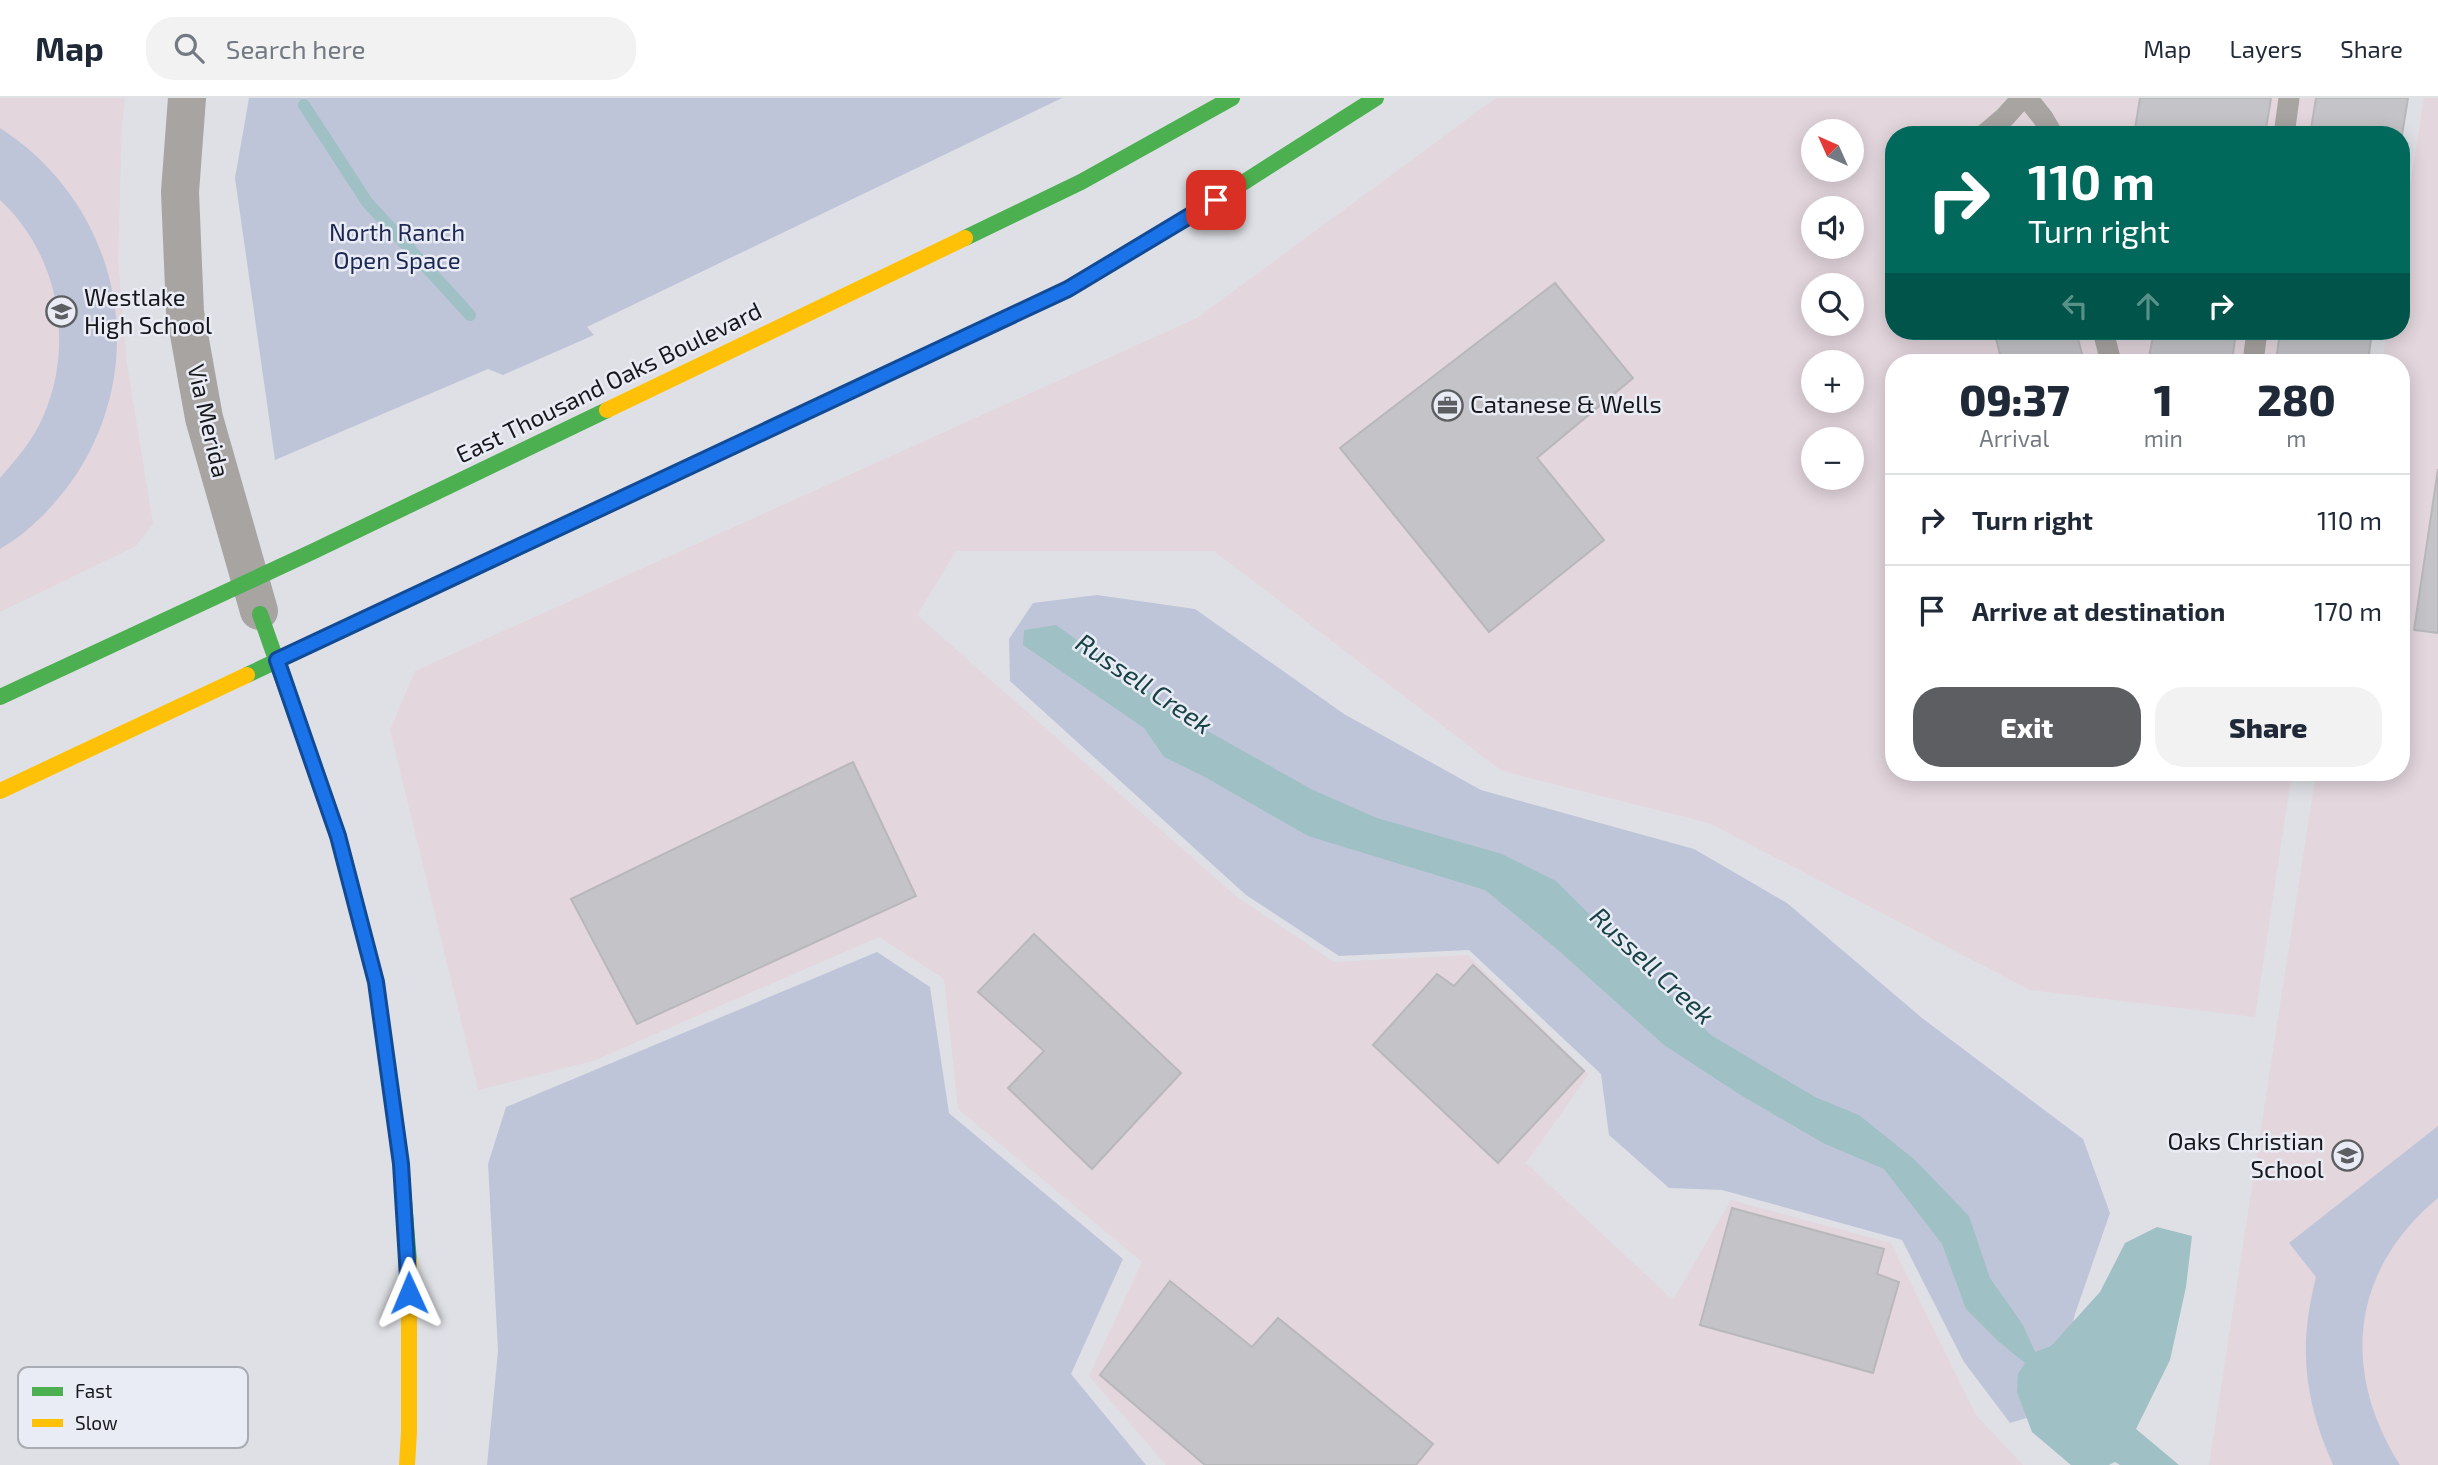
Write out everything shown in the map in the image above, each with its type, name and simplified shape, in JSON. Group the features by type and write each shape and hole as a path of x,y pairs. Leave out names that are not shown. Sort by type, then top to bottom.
{"main road":[{"name":"East Thousand Oaks Boulevard","path":"0,697 255,597 1081,182 1232,98"},
{"path":"0,791 1068,289 1216,200 1376,98"},
{"path":"255,597 338,836 376,982 401,1164 409,1267 410,1432 407,1465"}],"street":[{"name":"Via Merida","path":"187,98 180,192 185,312 204,418 255,597"}],"lane":[{"path":"1994,126 2025,98 2048,126"},
{"path":"2285,126 2289,98"}],"shaded area":[{"name":"Westlake High School","path":"0,98 125,98 118,260 127,364 153,524 136,546 0,612"},
{"path":"1496,98 2394,98 2389,126 1885,126 1885,340 2358,340 2355,354 1885,354 1885,781 2291,781 2255,1017 2030,990 1709,823 1502,771 1214,551 956,551 917,615 1237,897 1334,962 1468,955 1589,1074 1526,1163 1673,1300 1731,1200 1891,1243 1976,1415 2023,1465 1166,1465 1089,1376 1142,1262 958,1109 944,979 879,937 593,1061 478,1090 390,730 415,671 1197,318"},
{"name":"Oaks Christian School","path":"2424,98 2438,98 2438,1465 2209,1465 2315,781 2410,781 2410,354 2383,354 2386,340 2410,340 2410,186"},
{"path":"1056,625 1195,724 1313,790 1377,818 1502,854 1556,881 1711,1035 1815,1097 1859,1115 1915,1160 1969,1216 1990,1278 2023,1325 2035,1352 2051,1346 2100,1292 2125,1243 2157,1227 2192,1236 2186,1287 2170,1360 2136,1429 2179,1465 2120,1465 2115,1462 2109,1465 2071,1465 2032,1432 2017,1392 2018,1374 2025,1363 1966,1309 1942,1244 1884,1169 1823,1143 1739,1094 1664,1045 1558,950 1485,890 1308,836 1205,777 1164,757 1144,728 1023,645 1024,630"}],"green space":[{"name":"North Ranch Open Space","path":"249,98 1062,98 587,327 594,335 503,375 488,369 275,460 235,178"},
{"path":"0,128 40,160 72,198 96,240 111,286 117,333 113,382 100,429 76,475 42,516 0,549 0,478 36,431 49,402 57,372 59,341 57,309 50,279 38,250 21,224 0,200"},
{"path":"1097,595 1195,609 1344,714 1481,790 1694,849 1787,903 1922,1018 2083,1139 2110,1213 2075,1314 2050,1411 2010,1423 1964,1362 1902,1240 1722,1190 1669,1188 1609,1135 1601,1074 1469,950 1339,956 1246,895 1010,681 1009,639 1033,603"},
{"path":"877,952 930,987 949,1113 1123,1259 1071,1374 1146,1465 487,1465 498,1351 488,1164 506,1107"},
{"path":"2438,1126 2438,1198 2409,1227 2387,1257 2372,1290 2364,1324 2363,1358 2369,1394 2381,1430 2400,1465 2333,1465 2316,1418 2307,1372 2307,1327 2316,1277 2289,1243"}],"building":[{"path":"2140,98 2271,98 2266,126 2135,126"},
{"path":"2316,98 2408,98 2403,126 2311,126"},
{"path":"1555,283 1633,378 1537,458 1604,540 1489,632 1340,448"},
{"path":"1996,340 2078,340 2082,354 2000,354"},
{"path":"2152,340 2235,340 2233,354 2150,354"},
{"path":"2279,340 2371,340 2369,354 2277,354"},
{"path":"2438,469 2438,633 2414,630"},
{"path":"853,762 916,896 637,1024 571,899"},
{"path":"1034,934 1181,1073 1092,1169 1008,1088 1044,1051 978,992"},
{"path":"1473,965 1584,1071 1498,1163 1373,1045 1437,974 1454,986"},
{"path":"1732,1208 1884,1249 1877,1274 1899,1282 1873,1373 1700,1325"},
{"path":"1170,1281 1252,1347 1278,1318 1433,1444 1416,1465 1205,1465 1100,1375"}],"waterway":[{"name":"Russell Creek","path":"304,105 367,202 470,315"}],"traffic: fast":[{"path":"965,238 1081,182 1232,98"},
{"path":"1131,251 1376,98"},
{"path":"0,697 314,551 607,410"},
{"path":"247,675 745,441"},
{"path":"260,614 338,836 376,982 401,1164 409,1261"}],"traffic: slow":[{"path":"607,410 965,238"},
{"path":"745,441 1067,289 1131,251"},
{"path":"0,791 247,675"},
{"path":"407,1465 409,1261"}],"place":[{"name":"Westlake High School","path":"61,312"},
{"name":"Catanese & Wells","path":"1447,405"},
{"name":"Oaks Christian School","path":"2347,1156"}],"route":[{"path":"409,1293 401,1164 376,982 338,836 277,660 1068,289 1216,200"}]}
